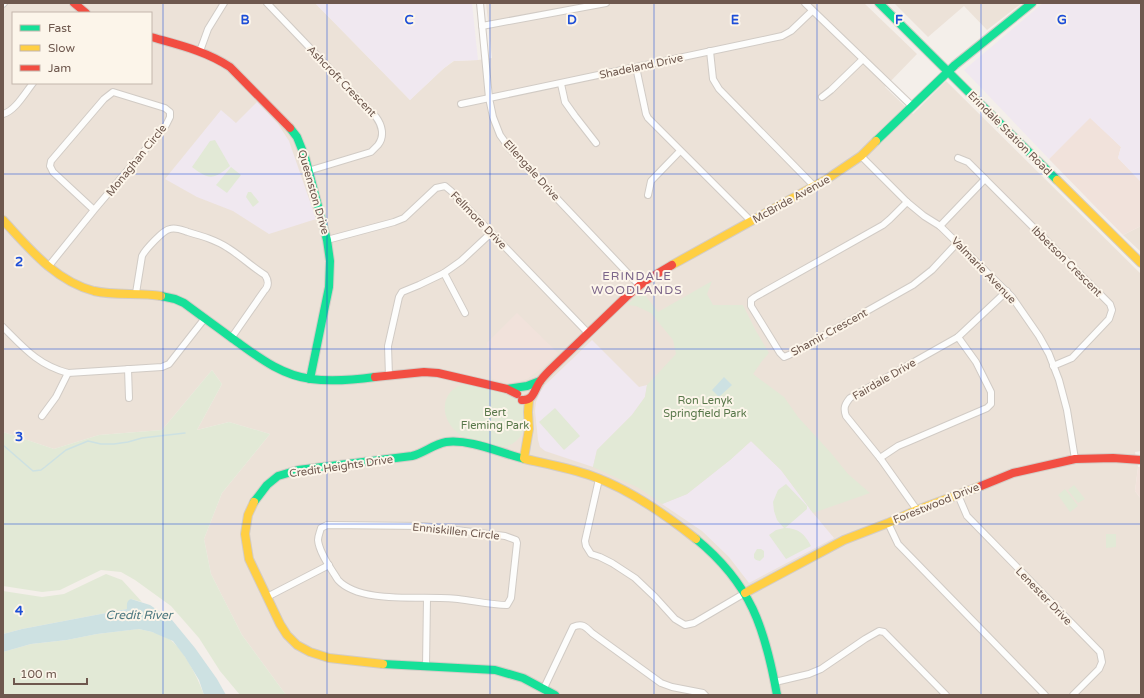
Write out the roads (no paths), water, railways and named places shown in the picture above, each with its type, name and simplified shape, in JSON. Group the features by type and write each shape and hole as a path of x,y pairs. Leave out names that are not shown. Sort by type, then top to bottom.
{"street":[{"path":"74,3 85,12"},
{"path":"200,51 208,28 224,3"},
{"name":"Ashcroft Crescent","path":"267,3 376,117 381,125 382,136 378,145 371,152 308,171"},
{"name":"Ellengale Drive","path":"480,3 489,98 493,117 500,135 510,149 640,285"},
{"path":"482,26 606,3"},
{"path":"805,3 912,106"},
{"name":"Erindale Station Road","path":"878,3 1141,263"},
{"name":"McBride Avenue","path":"389,376 424,372 438,373 525,393 540,381 626,296 640,285 656,274 839,172 861,156 955,65 1032,3"},
{"name":"Shadeland Drive","path":"461,104 782,36 791,31 812,11"},
{"name":"Queenston Drive","path":"152,37 200,51 217,58 230,67 286,123 297,137 303,150 327,240 330,261 329,287 310,379"},
{"path":"710,51 713,79 719,89 814,186"},
{"path":"822,98 863,59"},
{"path":"636,67 648,118 751,221"},
{"path":"3,114 14,108 32,84"},
{"path":"561,84 566,102 596,143"},
{"name":"Monaghan Circle","path":"48,267 166,125 170,117 170,112 165,108 112,92 104,99 51,161 50,166 53,172 94,210"},
{"path":"648,195 651,181 680,151"},
{"name":"Valmarie Avenue","path":"861,156 906,202 940,226 958,242 1012,297 1039,336 1059,380 1067,410 1075,459"},
{"name":"Ibbetson Crescent","path":"958,158 968,162 1110,304 1112,310 1109,319 1072,358 1053,366"},
{"path":"940,226 985,179"},
{"name":"Fellmore Drive","path":"327,240 404,218 436,188 445,186 452,191 588,333"},
{"name":"Shamir Crescent","path":"906,202 890,219 883,224 755,296 751,300 751,306 780,354 784,357 789,355 913,285 932,270 958,242"},
{"path":"3,220 48,267 72,283 95,292 156,294 176,299 184,302 253,354 275,368 290,374 310,379 340,381 389,376 388,346 399,296 402,292 444,273 461,261 492,233"},
{"path":"136,293 142,256 152,243 167,230 172,228 181,229 213,240 227,247 265,276 268,282 268,288 232,337"},
{"path":"444,273 466,313"},
{"name":"Fairdale Drive","path":"917,510 880,458 846,416 844,409 846,403 850,398 958,337 1007,291"},
{"path":"3,327 32,356 56,370 68,373 162,367 169,364 206,318"},
{"path":"880,458 898,446 987,408 991,404 991,392 976,362 958,337"},
{"path":"128,369 129,398"},
{"path":"42,416 56,397 68,373"},
{"path":"524,458 529,429 525,393"},
{"name":"Credit Heights Drive","path":"554,695 524,678 495,670 376,664 329,658 310,652 298,645 280,624 250,559 245,534 248,515 256,499 267,485 278,476 298,470 410,456 420,454 447,442 466,443 561,466 599,478 635,496 673,521 692,535 728,570 745,593 761,627 777,695"},
{"name":"Forestwood Drive","path":"745,593 844,540 1013,473 1075,459 1113,458 1141,460"},
{"path":"599,478 585,541 591,554 612,563 635,578 675,619 686,625 694,623 745,593"},
{"name":"Lenester Drive","path":"958,495 967,516 1100,652 1102,662 1099,670 1073,695"},
{"path":"888,523 898,544 1045,695"},
{"name":"Enniskillen Circle","path":"327,525 424,526 506,536 516,540 517,543 511,598 507,606 457,599 383,597 359,593 342,584 328,565 320,549 318,541 321,528 327,525"},
{"path":"267,597 328,565"},
{"path":"426,667 428,598"},
{"path":"544,688 573,627 578,625 585,626 592,633 661,683 672,687 703,693 705,695"},
{"path":"775,682 809,674 820,669 878,631 884,632 946,695"}],"water":[{"path":"724,377 732,385 719,397 712,390"},
{"name":"Credit River","path":"131,599 150,605 172,620 195,648 217,679 226,695 204,695 199,680 173,641 152,632 139,629 31,644 3,652 3,634 127,609 128,602"}],"waterway":[{"path":"3,445 33,471 41,470 66,450 88,441 101,444 114,444 142,438 185,433"}],"district":[{"name":"ERINDALE WOODLANDS","path":"637,283"}],"park label":[{"name":"Ron Lenyk Springfield Park","path":"705,406"},
{"name":"Bert Fleming Park","path":"495,418"}]}
